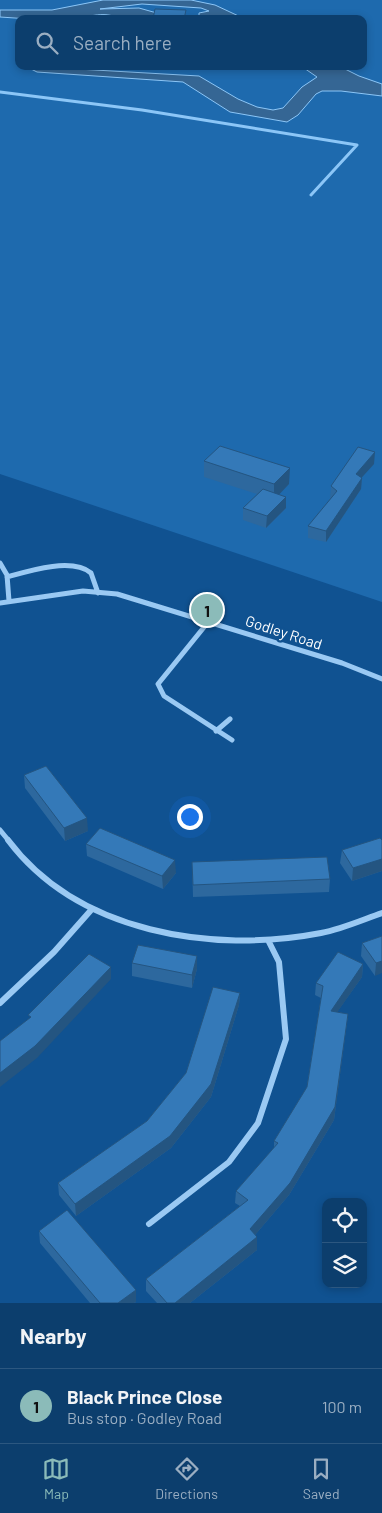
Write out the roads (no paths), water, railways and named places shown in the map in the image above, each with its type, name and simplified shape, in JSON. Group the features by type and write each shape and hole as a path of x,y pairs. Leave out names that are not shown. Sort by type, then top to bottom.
{"street":[{"path":"0,563 4,567 7,577 9,601"},
{"path":"7,577 68,566 86,569 93,576 98,592"},
{"name":"Godley Road","path":"0,603 83,591 117,594 342,663 382,679"},
{"path":"208,621 158,684 164,696 232,740"},
{"path":"216,731 230,719"},
{"path":"0,830 27,864 59,889 92,909 135,925 214,939 268,940 321,933 382,914"},
{"path":"0,1002 54,952 92,909"},
{"path":"149,1224 229,1162 258,1124 286,1039 279,962 268,940"}],"waterway":[{"path":"0,92 142,110 357,145 311,195"}],"place":[{"name":"Black Prince Close","path":"207,610"}]}
